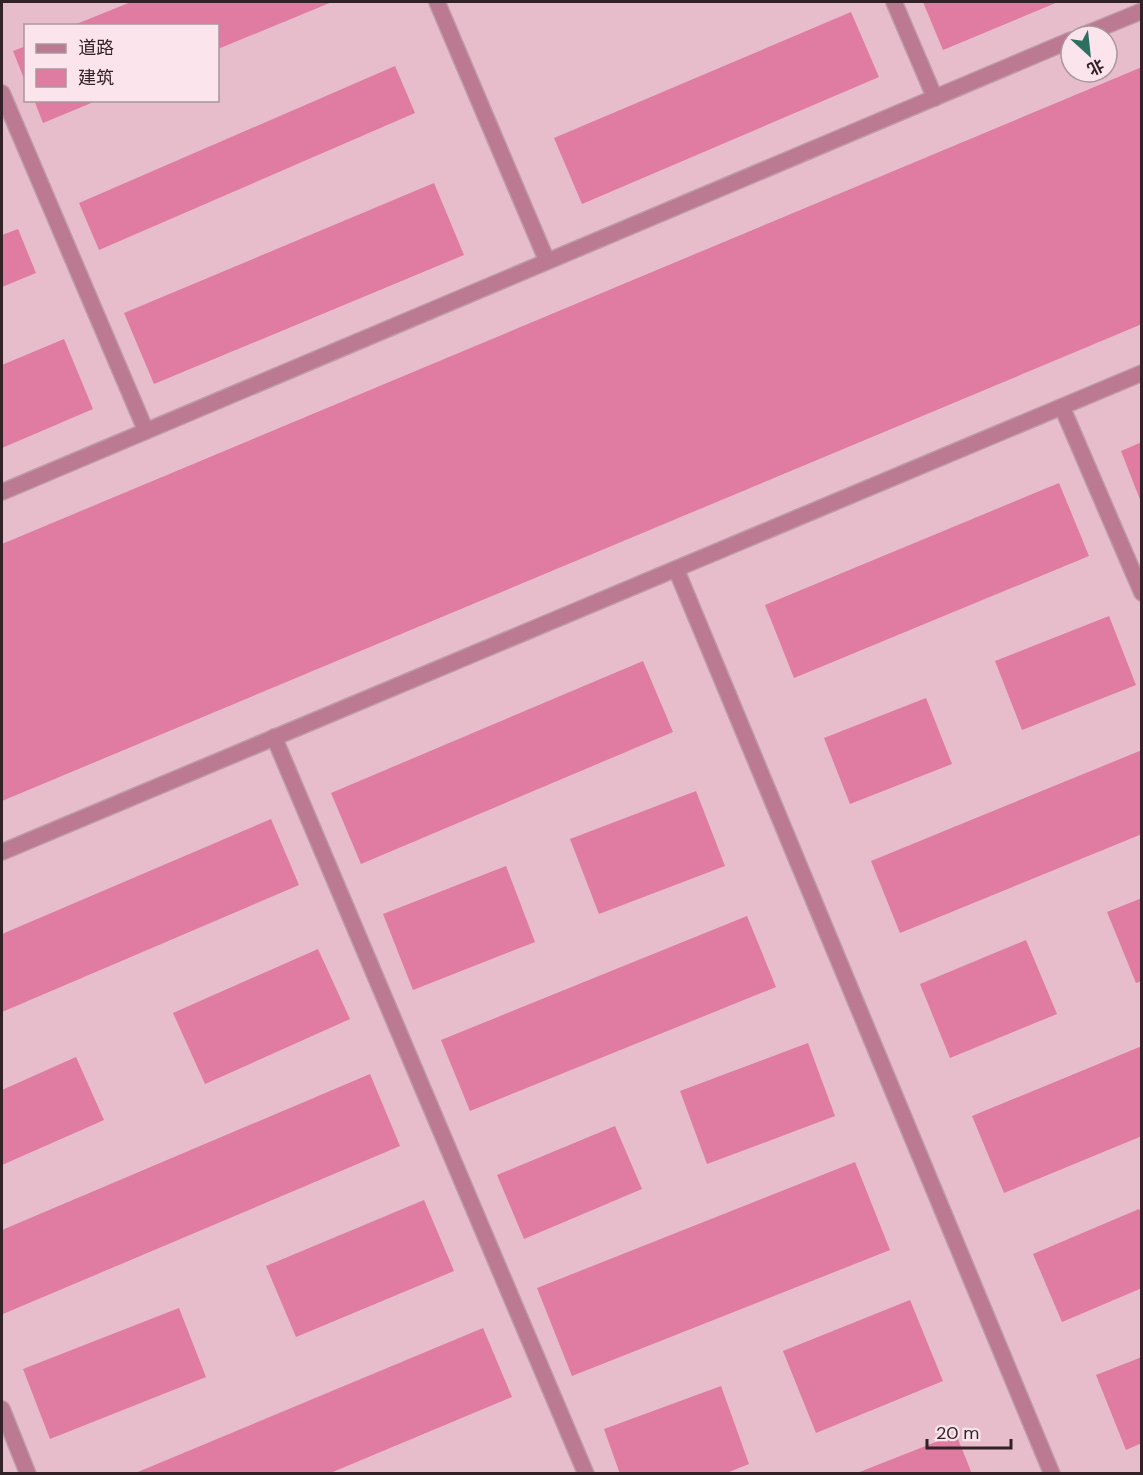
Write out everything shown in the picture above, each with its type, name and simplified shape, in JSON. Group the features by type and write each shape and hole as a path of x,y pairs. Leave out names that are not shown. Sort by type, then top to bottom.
{"street":[{"path":"437,2 548,261"},
{"path":"894,2 935,98"},
{"path":"1109,24 1142,10"},
{"path":"2,492 1059,45"},
{"path":"2,93 146,431"},
{"path":"2,852 1142,373"},
{"path":"1062,406 1142,593"},
{"path":"676,569 1052,1473"},
{"path":"274,737 586,1473"},
{"path":"2,1409 28,1473"}],"building":[{"path":"131,2 332,2 219,49 219,24 76,24"},
{"path":"923,2 1058,2 943,50"},
{"path":"851,12 879,77 582,204 554,138"},
{"path":"24,47 24,78 13,51"},
{"path":"395,66 415,113 99,250 79,203"},
{"path":"1142,67 1142,324 2,801 2,544 1101,84 1119,84 1119,77"},
{"path":"35,102 94,102 43,123"},
{"path":"434,183 464,255 154,384 124,313"},
{"path":"18,229 36,273 2,287 2,235"},
{"path":"64,339 93,409 2,448 2,365"},
{"path":"1142,442 1142,502 1141,502 1121,451"},
{"path":"1059,483 1089,556 794,678 765,605"},
{"path":"1109,616 1136,685 1022,730 995,661"},
{"path":"643,661 673,732 361,864 331,793"},
{"path":"926,698 952,764 850,804 824,738"},
{"path":"1142,750 1142,834 900,933 871,861"},
{"path":"696,791 725,866 599,914 570,839"},
{"path":"271,819 299,885 2,1012 2,934"},
{"path":"506,866 535,942 413,990 383,914"},
{"path":"1142,898 1142,981 1136,983 1107,912"},
{"path":"747,916 776,987 470,1111 441,1040"},
{"path":"1026,940 1057,1014 950,1058 920,984"},
{"path":"318,949 350,1019 205,1084 173,1013"},
{"path":"808,1043 835,1116 707,1164 680,1091"},
{"path":"1142,1046 1142,1136 1004,1193 972,1116"},
{"path":"76,1057 104,1120 2,1165 2,1090"},
{"path":"370,1074 400,1146 3,1314 2,1230"},
{"path":"615,1126 642,1189 524,1239 497,1175"},
{"path":"855,1162 890,1250 572,1376 537,1288"},
{"path":"424,1200 454,1271 296,1337 266,1266"},
{"path":"1139,1209 1142,1215 1142,1288 1062,1322 1033,1254"},
{"path":"910,1300 943,1381 816,1433 783,1351"},
{"path":"179,1308 206,1377 50,1439 23,1369"},
{"path":"483,1328 512,1397 328,1474 133,1474"},
{"path":"1142,1357 1142,1443 1126,1450 1096,1375"},
{"path":"721,1386 749,1464 724,1474 620,1474 604,1429"},
{"path":"956,1434 972,1474 857,1474 857,1473"}]}
